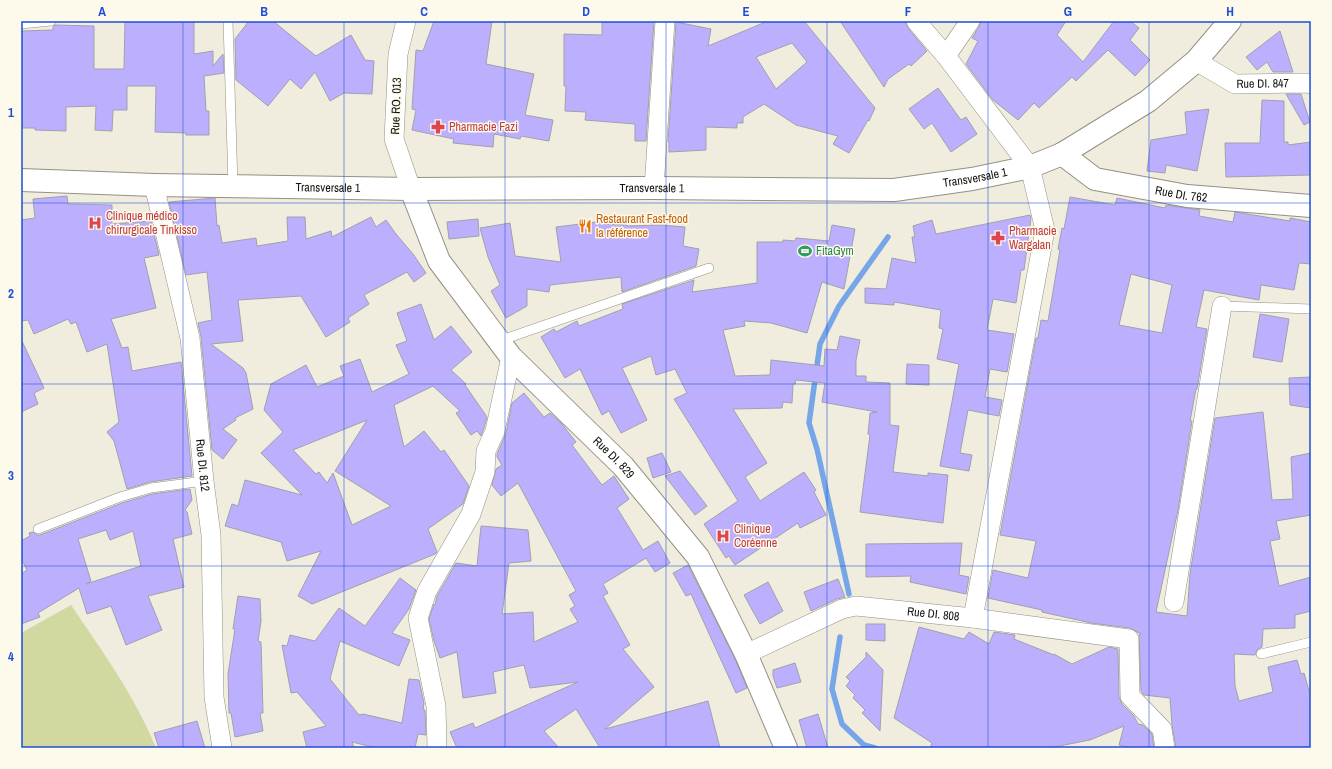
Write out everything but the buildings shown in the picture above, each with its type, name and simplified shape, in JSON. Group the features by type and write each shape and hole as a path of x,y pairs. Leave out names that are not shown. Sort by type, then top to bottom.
{"main road":[{"name":"Transversale 1","path":"21,180 154,185 411,189 654,188 894,190 972,179 1030,167 1062,154 1148,101 1196,61 1230,21"},
{"name":"Rue DI. 762","path":"1062,154 1095,179 1187,196 1311,206"},
{"name":"Rue DI. 829","path":"411,189 438,260 505,349 623,466 698,557 746,654 786,748"}],"street":[{"name":"Rue RO. 013","path":"406,21 398,54 394,139 411,189"},
{"path":"654,188 665,21"},
{"path":"916,21 946,56 1030,167 1045,230 973,618"},
{"path":"946,56 970,21"},
{"name":"Rue DI. 847","path":"1196,61 1235,84 1311,84"},
{"name":"Rue DI. 812","path":"154,185 190,338 211,536 214,697 222,748"},
{"path":"1174,602 1222,306"},
{"path":"437,748 436,706 418,618 427,591 471,514 485,472 486,451 495,431 505,349"},
{"name":"Rue DI. 808","path":"746,654 842,609 856,606 973,618 1129,639 1130,696 1162,729 1165,748"}],"lane":[{"path":"21,24 51,21"},
{"path":"228,21 233,186"},
{"path":"505,349 708,268"},
{"path":"1222,306 1311,310"},
{"path":"38,529 120,497 151,488 204,481"},
{"path":"1261,654 1311,642"}],"green space":[{"path":"71,605 128,692 148,729 156,748 21,748 21,633"}],"waterway":[{"path":"849,594 817,449 809,423 820,344 839,306 888,237"},
{"path":"840,637 832,689 842,724 864,745 875,748"}],"place":[{"name":"Pharmacie Fazi","path":"438,127"},
{"name":"Clinique médico chirurgicale Tinkisso","path":"95,223"},
{"name":"Restaurant Fast-food la référence","path":"585,226"},
{"name":"Pharmacie Wargalan","path":"998,238"},
{"name":"FitaGym","path":"805,251"},
{"name":"Clinique Coréenne","path":"723,536"}]}
